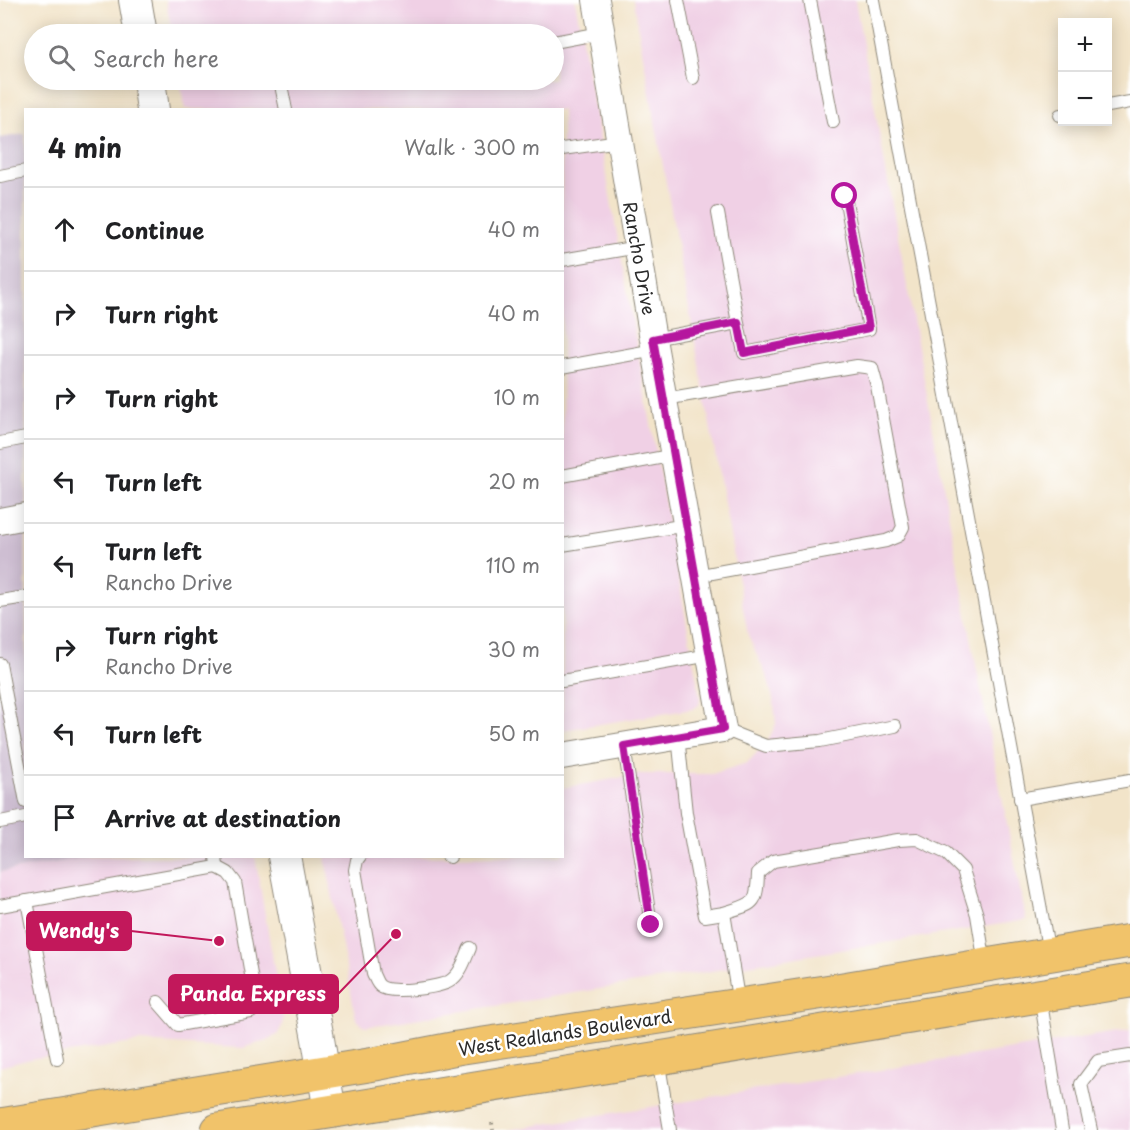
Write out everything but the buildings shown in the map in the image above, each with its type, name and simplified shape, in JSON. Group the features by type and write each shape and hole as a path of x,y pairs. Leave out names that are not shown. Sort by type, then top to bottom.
{"main road":[{"name":"West Redlands Boulevard","path":"0,1125 458,1048 739,1006 1130,941"},
{"path":"890,1020 901,1004 911,998 1025,974 1040,968 1049,955"},
{"path":"218,1130 331,1121 658,1057 1130,981"},
{"path":"658,1057 666,1046 676,1039 700,1031 817,1011 826,1005 831,991"}],"street":[{"path":"135,0 139,24"},
{"name":"Rancho Drive","path":"596,0 654,345 723,729"},
{"path":"150,90 153,108"},
{"path":"0,521 24,516"},
{"path":"564,756 723,729"},
{"path":"284,858 331,1121"}],"lane":[{"path":"678,0 693,78"},
{"path":"810,0 833,122"},
{"path":"873,0 1049,955"},
{"path":"564,40 602,33"},
{"path":"282,90 286,108"},
{"path":"1112,105 1130,102"},
{"path":"564,149 620,141"},
{"path":"0,176 24,171"},
{"path":"718,213 744,353 869,328 845,196"},
{"path":"564,260 638,247"},
{"path":"564,367 738,322"},
{"path":"665,399 857,366 872,368 878,386 903,527 898,536 886,541 696,576"},
{"path":"0,443 24,438"},
{"path":"564,476 675,455"},
{"path":"564,545 687,525"},
{"path":"0,602 24,597"},
{"path":"564,681 710,655"},
{"path":"0,664 24,791"},
{"path":"723,729 766,746 820,741 895,726"},
{"path":"678,736 686,813 705,916 750,905 757,896 758,873 773,861 898,840 917,839 946,853 963,870 977,915 985,965"},
{"path":"624,746 651,925"},
{"path":"1020,799 1130,780"},
{"path":"0,822 24,817"},
{"path":"359,858 355,870 373,974 381,987 401,992 449,982 459,971 470,948"},
{"path":"0,906 217,862 235,882 255,998 251,1012 178,1025 158,1002"},
{"path":"27,901 57,1059"},
{"path":"724,913 739,1006"},
{"path":"1040,996 1062,1130"},
{"path":"1091,1130 1081,1084 1098,1061 1130,1056"},
{"path":"658,1057 670,1130"}],"path":[{"path":"492,1123 493,1130"}],"shaded area":[{"path":"166,0 575,0 700,698 699,705 693,709 564,730 564,108 185,108 182,90 564,90 564,24 170,24"},
{"path":"633,0 855,0 977,671 1026,920 365,1027 356,1019 325,858 564,858 564,788 641,774 712,774 747,763 768,741 776,724 768,679 748,635"},
{"path":"24,134 24,858 82,858 0,872 0,138"},
{"path":"82,858 255,858 283,1018 277,1035 243,1048 139,1042 30,1059 0,1067 0,872"},
{"path":"1130,1030 1130,1130 507,1130"}],"place":[{"name":"Panda Express","path":"396,934"},
{"name":"Wendy's","path":"219,941"}],"route":[{"path":"651,925 624,746 723,729 653,339 738,322 744,353 869,328 845,196"}]}
